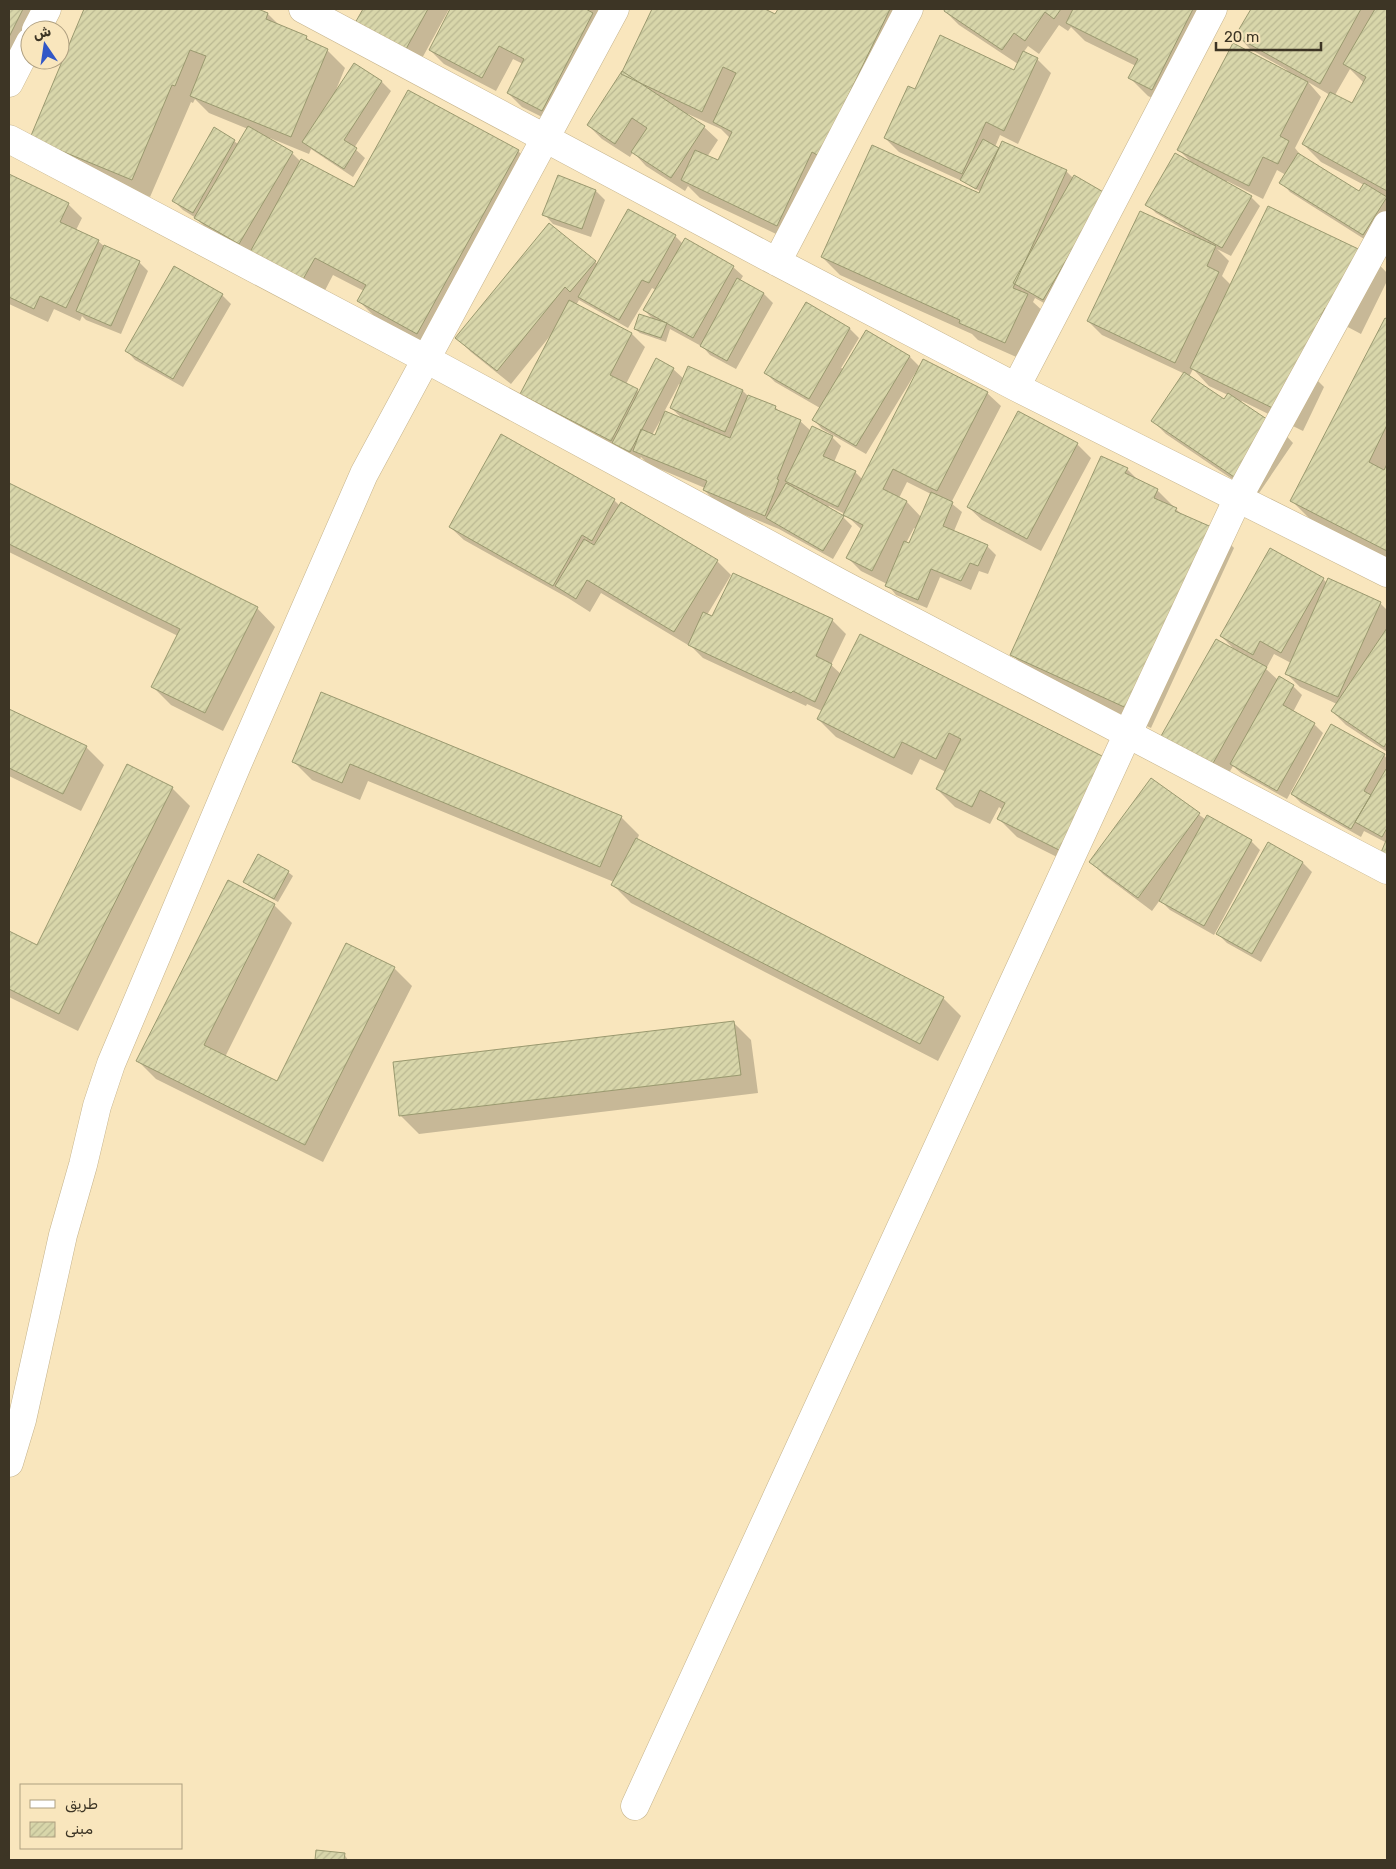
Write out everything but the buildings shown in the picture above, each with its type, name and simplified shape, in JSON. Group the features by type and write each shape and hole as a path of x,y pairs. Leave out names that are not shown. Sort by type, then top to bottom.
{"street":[{"path":"303,9 777,262 1016,387 1387,574"},
{"path":"9,1463 22,1420 63,1235 84,1165 96,1106 111,1064 318,577 364,474 615,9"},
{"path":"777,262 909,9"},
{"path":"1016,387 1213,9"},
{"path":"9,83 20,62"},
{"path":"9,140 426,359 834,579 1387,870"},
{"path":"635,1806 1128,733 1238,498 1380,257 1387,225"}]}
